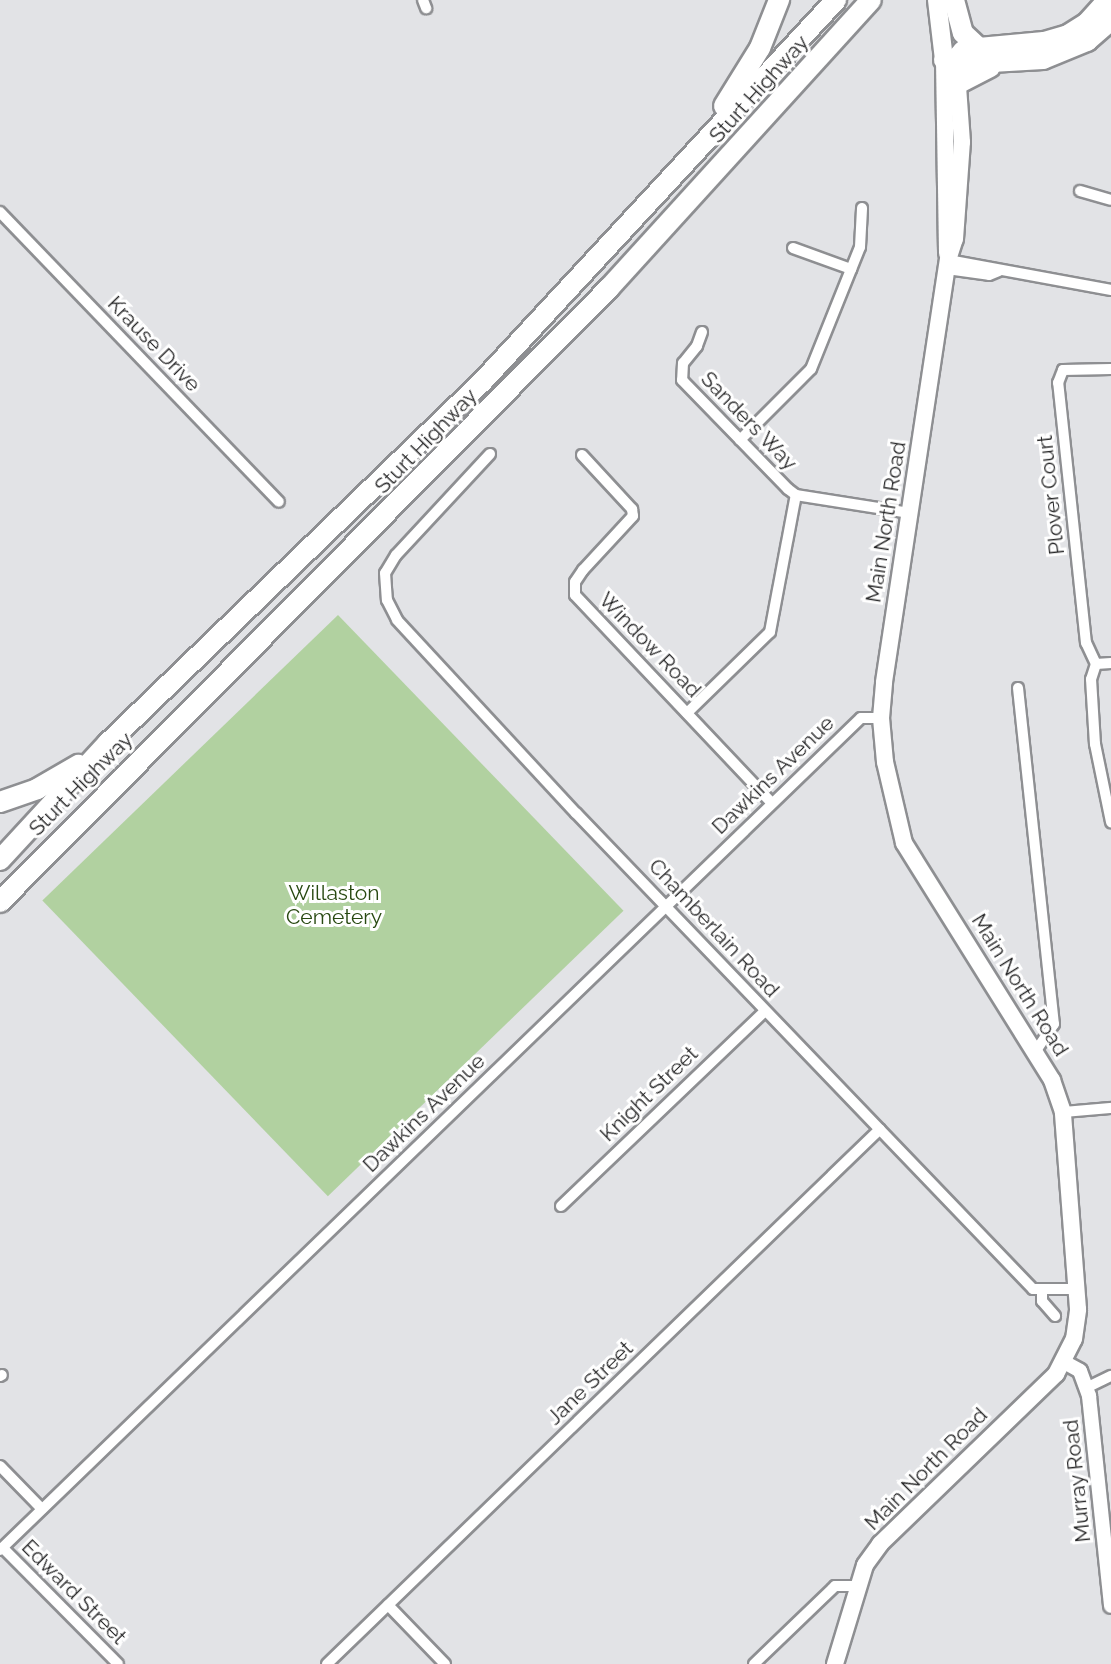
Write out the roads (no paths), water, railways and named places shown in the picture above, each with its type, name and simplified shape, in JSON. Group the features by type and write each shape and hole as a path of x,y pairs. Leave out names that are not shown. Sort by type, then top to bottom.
{"highway":[{"path":"665,186 745,76 760,48 779,0"},
{"name":"Sturt Highway","path":"0,860 108,743 482,382 836,0"},
{"name":"Sturt Highway","path":"0,902 601,297 871,0"},
{"path":"937,0 950,60"},
{"path":"950,60 952,0"},
{"path":"952,0 963,33 978,48"},
{"path":"950,60 963,51 1044,42 1068,35 1087,23 1108,0"},
{"path":"950,60 967,63 1007,63 1043,59 1071,50 1096,35 1111,20"},
{"path":"957,84 974,73 1007,63"},
{"path":"0,802 50,782 108,743"}],"main road":[{"name":"Main North Road","path":"835,1664 857,1586 880,1544 1064,1362 1074,1339 1077,1289 1063,1112 1036,1051 904,843 889,790 881,718 947,264 955,239 962,142 957,84 950,60"},
{"name":"Main North Road","path":"947,264 944,238 950,60"}],"street":[{"path":"1080,191 1111,200"},
{"path":"740,440 811,369 851,269 863,231 862,208"},
{"name":"Krause Drive","path":"0,212 279,502"},
{"path":"792,248 851,269"},
{"path":"947,264 989,265 999,271 1111,290"},
{"name":"Sanders Way","path":"702,332 697,346 683,363 682,380 796,495 910,513"},
{"name":"Plover Court","path":"1096,664 1086,643 1058,383 1062,370 1111,369"},
{"name":"Chamberlain Road","path":"490,454 396,555 385,573 387,600 403,627 765,1011 1033,1289 1042,1291 1042,1301 1055,1316"},
{"name":"Window Road","path":"582,455 632,509 633,516 583,570 575,582 575,595 772,803"},
{"path":"687,713 770,632 796,495"},
{"path":"1111,663 1096,664 1091,679 1095,744 1111,822"},
{"path":"1018,687 1054,1024 1036,1051"},
{"name":"Dawkins Avenue","path":"1,1549 861,718 881,718"},
{"name":"Knight Street","path":"561,1206 765,1011"},
{"path":"1063,1112 1111,1108"},
{"name":"Jane Street","path":"327,1664 880,1129"},
{"path":"1042,1291 1077,1289"},
{"name":"Murray Road","path":"1064,1362 1080,1371 1086,1388 1111,1606"},
{"path":"1086,1388 1111,1376"},
{"path":"0,1466 42,1509"},
{"name":"Edward Street","path":"1,1549 118,1664"},
{"path":"754,1664 835,1586 857,1586"},
{"path":"388,1605 445,1664"}],"park label":[{"name":"Willaston Cemetery","path":"334,905"}]}
